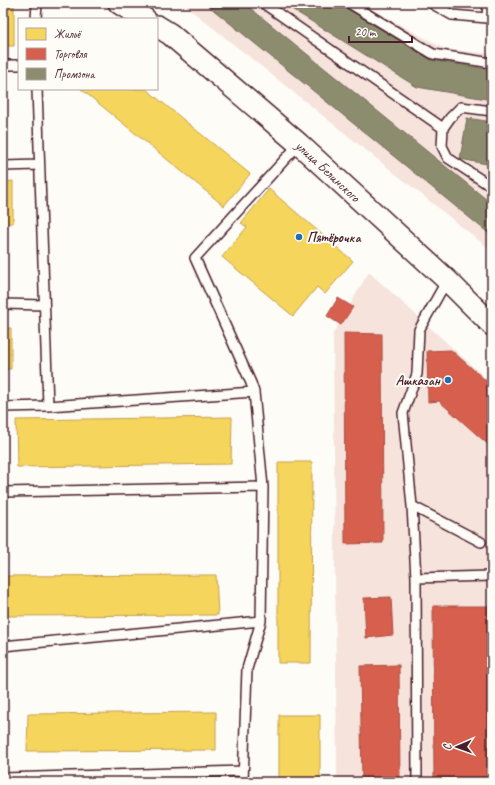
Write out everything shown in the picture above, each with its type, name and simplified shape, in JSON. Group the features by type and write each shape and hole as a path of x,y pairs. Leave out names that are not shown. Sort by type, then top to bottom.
{"street":[{"path":"119,3 143,18"},
{"name":"улица Белинского","path":"158,27 170,34 299,144 447,280 492,325"}],"lane":[{"path":"36,18 37,3"},
{"path":"263,3 443,128"},
{"path":"349,3 433,54 492,63"},
{"path":"431,3 452,15 487,18 488,3"},
{"path":"3,65 18,65"},
{"path":"37,90 48,406"},
{"path":"492,111 461,107 443,128 442,146 448,158 492,187"},
{"path":"244,782 243,771 247,669 261,621 264,487 254,392 195,258 299,144"},
{"path":"3,166 39,165"},
{"path":"417,782 416,578 412,506 403,413 417,374 419,330 447,280"},
{"path":"3,304 44,305"},
{"path":"3,407 48,406 254,392"},
{"path":"3,492 264,487"},
{"path":"412,506 481,542"},
{"path":"416,578 492,576"},
{"path":"3,646 261,621"},
{"path":"3,778 243,771"}],"shaded area":[{"path":"182,3 360,3 445,49 492,54 492,251"},
{"path":"369,272 492,384 492,782 337,782 333,334"}],"building: Жильё":[{"path":"3,5 14,5 14,46 3,46"},
{"path":"82,90 147,90 250,174 224,206"},
{"path":"13,181 13,223 3,223 3,182"},
{"path":"269,189 353,261 325,294 317,287 293,316 222,257 247,227 241,223"},
{"path":"3,328 11,328 11,369 3,369"},
{"path":"232,417 231,464 17,467 16,420"},
{"path":"278,462 312,462 311,663 278,663"},
{"path":"216,575 218,615 3,616 3,576"},
{"path":"216,712 216,750 27,751 28,714"},
{"path":"279,715 320,715 320,782 279,782"}],"building: Торговля":[{"path":"338,298 353,307 341,325 327,316"},
{"path":"344,333 382,334 383,543 345,544"},
{"path":"451,350 492,386 492,448 439,401 428,402 427,351"},
{"path":"391,597 393,635 366,638 364,598"},
{"path":"433,606 491,606 492,782 434,782"},
{"path":"399,665 400,782 362,782 360,666"}],"building: Промзона":[{"path":"205,3 244,3 492,204 492,236"},
{"path":"282,3 339,3 431,60 492,70 492,100 417,87"},
{"path":"467,118 492,122 492,165 460,159"}],"place":[{"name":"Пятёрочка","path":"299,237"},
{"name":"Ашказан","path":"448,380"}]}
